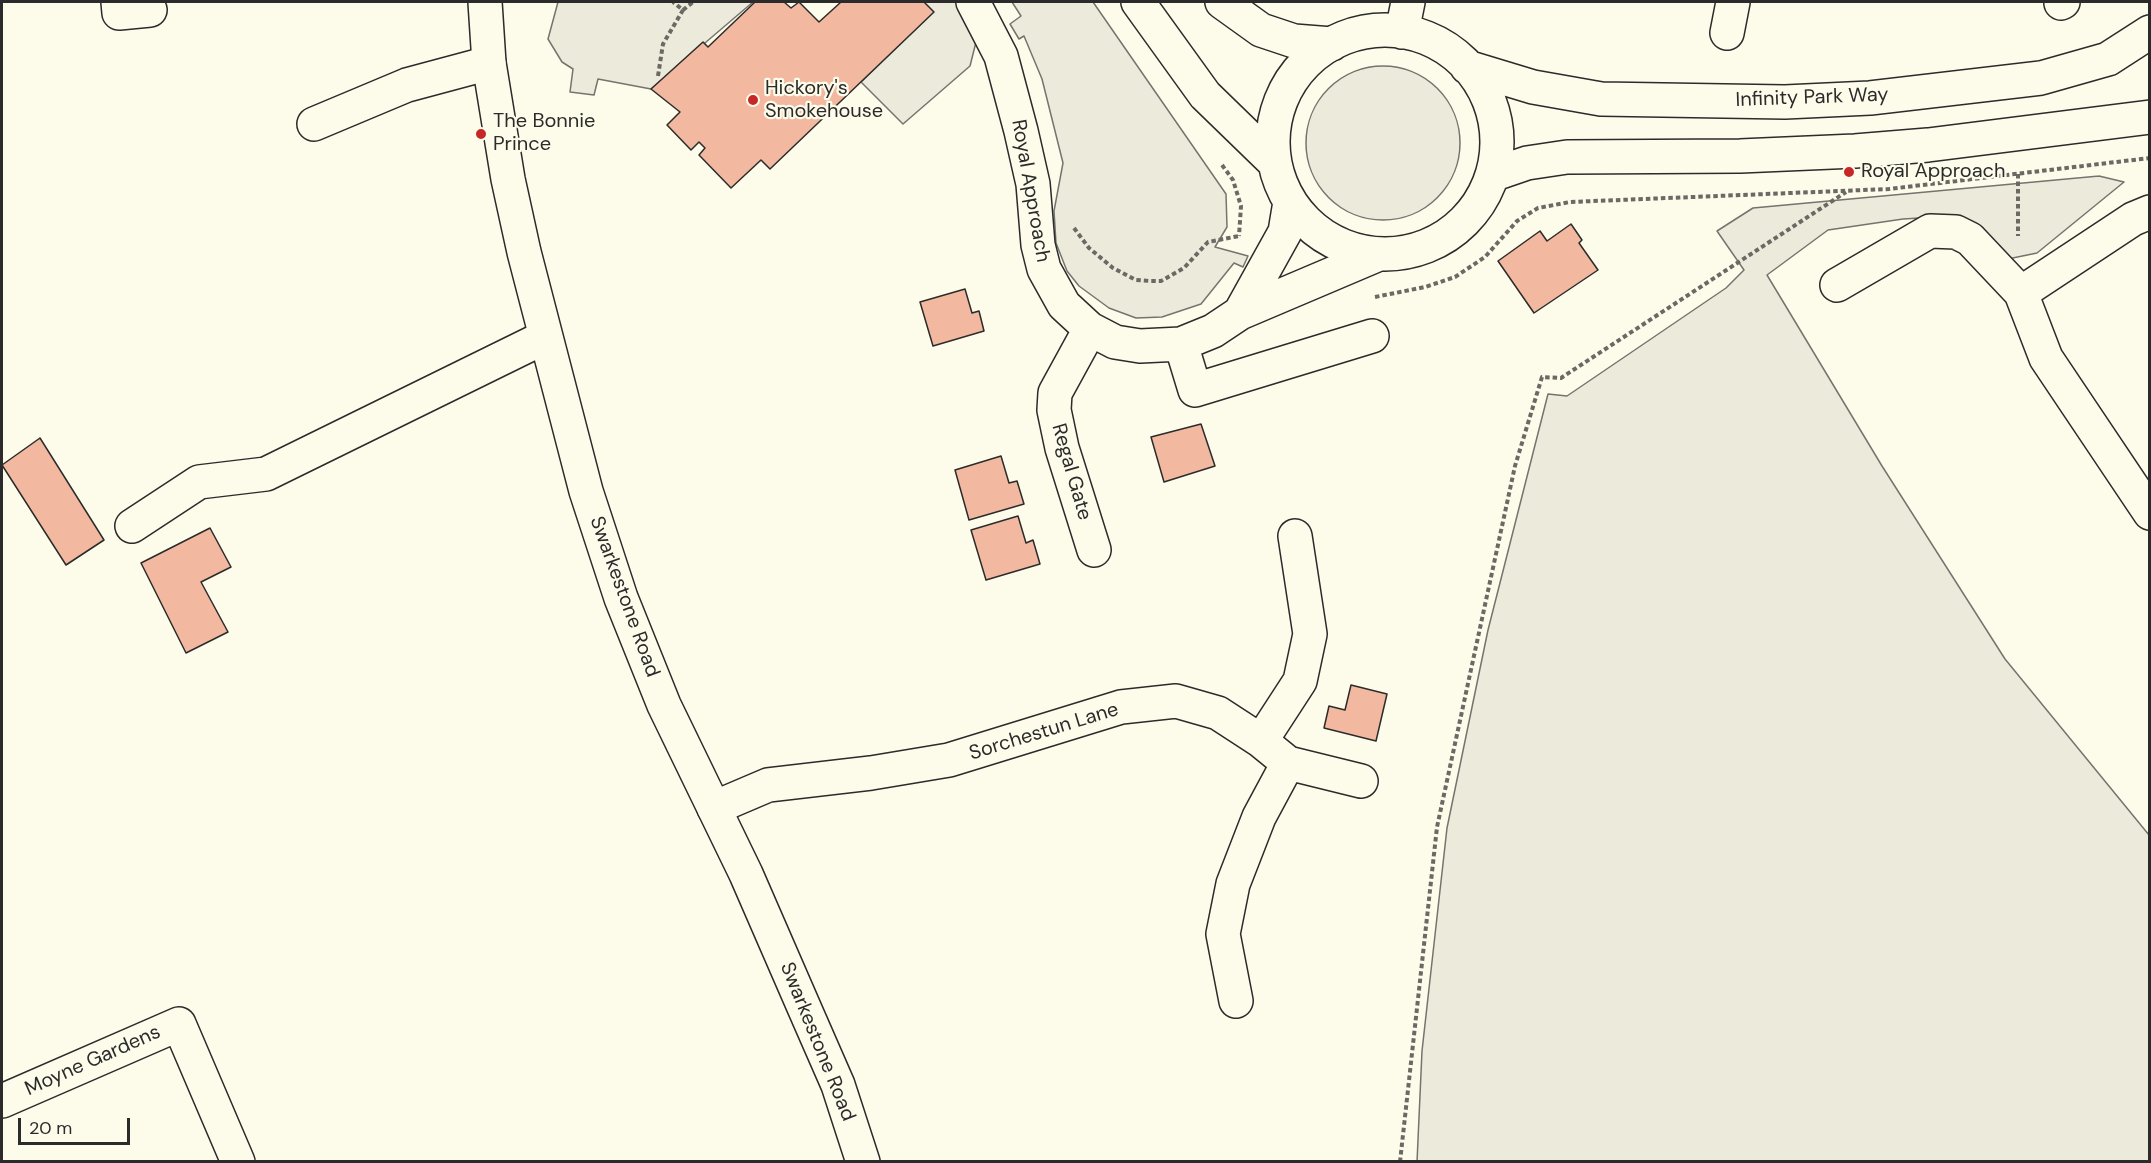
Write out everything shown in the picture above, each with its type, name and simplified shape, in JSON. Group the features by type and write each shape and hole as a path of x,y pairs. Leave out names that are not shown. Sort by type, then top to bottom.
{"street":[{"path":"118,2 119,13 150,10"},
{"name":"Swarkestone Road","path":"485,2 489,63 508,179 544,337 586,491 621,598 664,705 746,874 838,1085 863,1161"},
{"name":"Royal Approach","path":"972,2 1001,56 1034,184 1038,244 1044,269 1064,305 1090,329 1115,342 1140,346 1180,344 1213,331 1240,313 1379,254"},
{"path":"1138,2 1205,95 1274,162"},
{"path":"1222,2 1261,30 1294,41 1332,44"},
{"path":"1405,17 1467,67 1479,82 1494,118 1496,156 1492,175 1475,207 1449,234 1416,250 1379,254 1348,247 1319,233 1303,219 1290,202 1280,183 1274,162 1274,127 1284,93 1304,65 1332,44 1405,17"},
{"name":"Infinity Park Way","path":"1467,67 1533,87 1601,99 1796,102 1870,98 2041,78 2108,59 2150,32"},
{"path":"314,124 407,85 489,63"},
{"path":"1492,175 1527,163 1567,157 1740,156 1855,151 1928,145 2150,117"},
{"name":"Royal Approach","path":"1240,313 1285,232 1290,202"},
{"path":"2018,290 2069,264 2133,219 2150,212"},
{"path":"1837,285 1930,231 1956,232 1970,239 2018,290 2046,358 2150,513"},
{"name":"Regal Gate","path":"1090,329 1055,393 1054,410 1062,448 1094,550"},
{"path":"1180,344 1195,390 1372,336"},
{"path":"132,526 200,482 266,474 544,337"},
{"path":"1261,741 1300,681 1310,634 1295,536"},
{"name":"Sorchestun Lane","path":"714,808 768,785 871,773 949,760 1121,707 1176,701 1218,713 1261,741 1288,763 1361,781"},
{"path":"1236,1001 1223,934 1233,884 1259,817 1288,763"},
{"name":"Moyne Gardens","path":"2,1101 179,1024 237,1161"}],"path":[{"path":"673,2 683,10"},
{"path":"658,76 663,44 683,10 693,2"},
{"path":"1369,299 1455,277 1485,257 1517,221 1538,208 1570,202 1846,192 2150,158"},
{"path":"2018,174 2018,290"},
{"path":"1400,1161 1437,827 1515,466 1542,377 1561,378 1846,192"},
{"path":"1072,225 1089,248 1113,268 1136,280 1150,281 1161,281 1184,268 1208,242 1239,236"}],"shaded area":[{"path":"558,2 753,2 651,89 598,79 594,95 570,92 573,69 562,62 548,39"},
{"path":"922,2 986,2 970,66 903,124 861,82 933,12"},
{"path":"1012,2 1093,2 1226,194 1227,227 1215,247 1248,256 1243,267 1234,263 1201,304 1162,317 1136,318 1109,308 1079,286 1067,271 1056,243 1054,211 1063,163 1042,79 1024,36 1019,39 1010,24 1021,16"},
{"path":"1383,66 1398,67 1412,72 1426,79 1437,89 1447,100 1454,114 1459,128 1459,158 1454,172 1447,186 1437,197 1426,207 1412,214 1398,219 1383,220 1368,219 1354,214 1340,207 1329,197 1319,186 1312,172 1307,158 1306,143 1307,128 1312,114 1319,100 1329,89 1340,79 1354,72 1368,67"},
{"path":"2099,176 2124,182 2037,253 2003,260 1952,216 1903,219 1828,230 1767,275 1882,466 2005,659 2149,835 2149,1161 1417,1162 1422,1051 1447,828 1488,630 1548,394 1567,396 1726,288 1744,270 1717,231 1753,208"}],"building":[{"name":"Hickory's Smokehouse","path":"755,2 784,2 791,8 799,2 819,22 841,2 924,2 934,12 770,169 761,160 731,188 699,155 705,148 699,142 691,150 667,125 680,112 651,89 703,42 708,47"},
{"path":"1571,224 1582,240 1579,243 1598,270 1534,313 1498,261 1540,231 1547,241"},
{"path":"965,289 972,313 979,311 984,331 933,346 920,302"},
{"path":"1201,424 1215,466 1164,482 1151,437"},
{"path":"40,438 104,540 66,565 2,465"},
{"path":"1001,456 1009,483 1017,481 1024,504 969,520 955,470"},
{"path":"1018,516 1026,543 1033,540 1040,564 986,580 971,530"},
{"path":"210,528 231,567 201,582 228,632 186,653 141,563"},
{"path":"1351,685 1387,694 1376,741 1324,728 1329,706 1345,710"}],"place":[{"name":"Hickory's Smokehouse","path":"753,100"},
{"name":"The Bonnie Prince","path":"481,134"},
{"name":"Royal Approach","path":"1849,172"}]}
